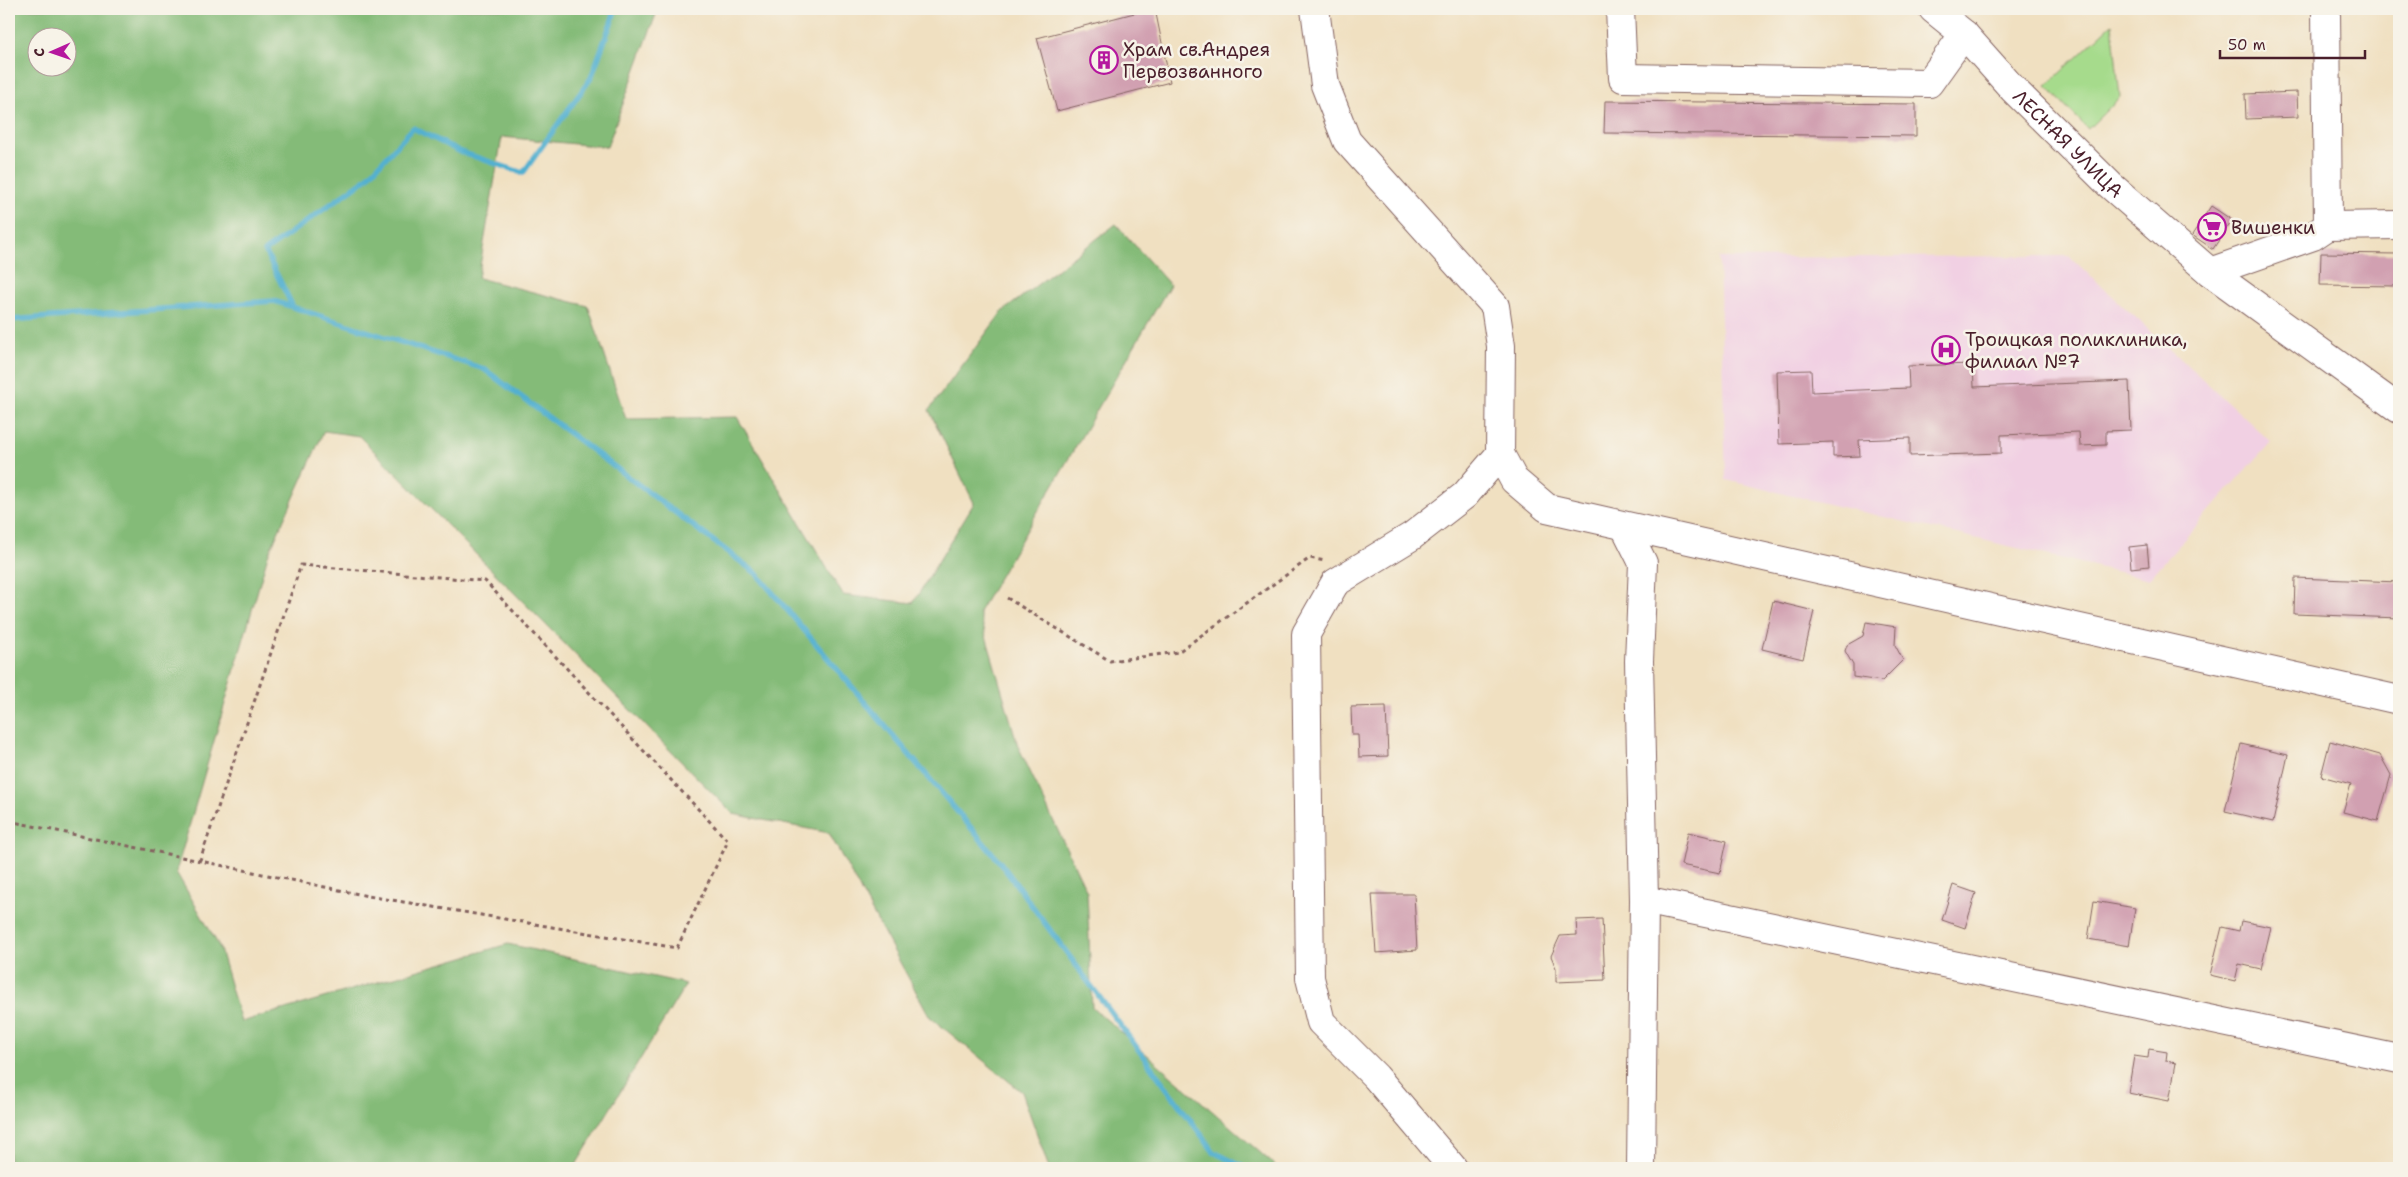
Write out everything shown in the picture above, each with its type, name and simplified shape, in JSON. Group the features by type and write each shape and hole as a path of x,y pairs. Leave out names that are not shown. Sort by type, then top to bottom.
{"street":[{"path":"1315,9 1325,85 1347,141 1495,306 1501,346 1500,454 1514,480 1547,508 2399,700"},
{"path":"1620,9 1623,78 1928,84 1964,34"},
{"name":"ЛЕСНАЯ УЛИЦА","path":"1933,9 1964,34 2013,89 2110,185 2210,272 2399,409"},
{"path":"2326,9 2328,226"},
{"path":"2210,272 2313,236 2328,226 2399,225"},
{"path":"1453,1168 1376,1077 1321,1022 1310,978 1306,634 1335,583 1412,536 1465,495 1500,454"},
{"path":"1625,527 1643,563 1639,661 1644,900 1641,1168"},
{"path":"1644,900 2399,1059"}],"path":[{"path":"1007,598 1110,661 1178,652 1310,558 1358,569"},
{"path":"9,821 368,896 677,948 728,841 484,581 301,565 200,860"}],"shaded area":[{"name":"Троицкая поликлиника, филиал №7","path":"2069,256 2271,442 2149,579 1726,480 1719,258"}],"green space":[{"path":"9,9 658,9 607,147 502,137 478,278 588,306 626,419 737,417 843,595 913,603 974,503 929,410 1002,312 1116,224 1170,285 979,612 1018,746 1087,892 1092,1007 1278,1168 1049,1168 1022,1092 930,1017 829,833 733,814 359,436 324,431 268,555 176,872 219,946 241,1022 508,944 686,984 574,1168 9,1168"},
{"path":"2112,24 2120,97 2088,129 2046,86"}],"building":[{"name":"Храм св.Андрея Первозванного","path":"1155,9 1170,82 1057,111 1037,38"},
{"path":"2297,92 2298,117 2246,119 2245,94"},
{"path":"1605,101 1916,104 1916,136 1604,133"},
{"name":"Вишенки","path":"2211,206 2232,220 2213,249 2192,235"},
{"path":"2321,253 2399,254 2399,286 2320,285"},
{"path":"1973,364 1974,387 2129,381 2131,430 2106,431 2106,445 2080,446 2079,432 2001,435 2001,453 1910,456 1910,438 1859,440 1860,456 1833,457 1833,442 1779,444 1777,371 1811,370 1812,392 1909,388 1908,366"},
{"path":"2147,545 2149,566 2131,568 2129,547"},
{"path":"2295,578 2399,582 2399,618 2294,614"},
{"path":"1773,601 1814,611 1803,659 1762,649"},
{"path":"1866,622 1896,627 1895,645 1903,660 1882,681 1853,677 1853,665 1845,651 1847,645 1863,636"},
{"path":"1386,706 1388,756 1359,757 1358,735 1352,735 1351,707"},
{"path":"2330,741 2380,755 2391,775 2378,821 2343,812 2351,784 2321,776"},
{"path":"2241,744 2288,755 2273,822 2225,811"},
{"path":"1688,832 1727,841 1720,873 1681,865"},
{"path":"1953,885 1976,893 1965,928 1942,920"},
{"path":"1372,894 1414,894 1417,950 1376,953"},
{"path":"2094,901 2135,908 2129,946 2088,939"},
{"path":"1602,919 1605,980 1556,982 1556,968 1551,956 1560,936 1577,935 1576,920"},
{"path":"2241,921 2271,927 2261,969 2239,964 2235,981 2210,975 2222,927 2239,931"},
{"path":"2149,1049 2167,1052 2166,1061 2176,1063 2169,1101 2128,1093 2134,1056 2148,1058"}],"waterway":[{"path":"293,307 265,251 366,179 413,128 461,152 523,173 591,78 616,9"},
{"path":"9,320 274,301 484,369 756,573 999,861 1214,1152 1245,1168"}],"place":[{"name":"Храм св.Андрея Первозванного","path":"1104,60"},
{"name":"Вишенки","path":"2212,227"},
{"name":"Троицкая поликлиника, филиал №7","path":"1946,350"}]}
